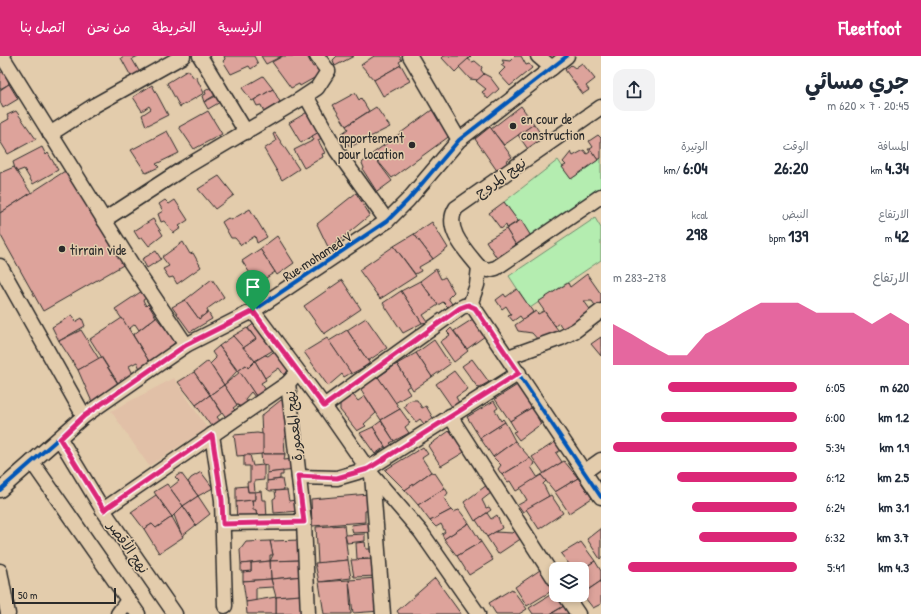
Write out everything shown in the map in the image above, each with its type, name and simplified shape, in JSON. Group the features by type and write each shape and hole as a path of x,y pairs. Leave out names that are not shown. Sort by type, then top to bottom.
{"street":[{"path":"50,134 95,105 183,56"},
{"path":"200,56 246,132"},
{"path":"104,220 184,168 317,88 328,71 317,56"},
{"path":"410,56 459,140"},
{"path":"538,56 552,68"},
{"name":"Rue mohamed V","path":"0,490 60,439 84,416 186,345 253,311 387,221 408,200 459,140 568,56"},
{"path":"6,60 104,220 186,345"},
{"path":"306,96 336,151 387,221"},
{"name":"نهج المروج","path":"479,267 461,244 451,224 452,214 456,208 601,107"},
{"path":"470,305 477,285 479,267 488,270 496,268 601,196"},
{"path":"0,266 84,416"},
{"path":"324,406 460,308 470,305 475,308 601,497"},
{"path":"253,311 324,406 370,472 421,532 478,614"},
{"path":"508,357 560,338 576,330 601,311"},
{"path":"104,510 288,383 298,372"},
{"path":"298,476 337,478 370,472 450,416 519,373"},
{"name":"نهج المعمورة","path":"288,383 304,522 308,614"},
{"path":"450,416 549,570"},
{"path":"212,435 222,500 225,606"},
{"name":"نهج الأقصر","path":"60,439 104,510 175,614"},
{"path":"584,472 601,460"},
{"path":"32,462 138,614"},
{"path":"370,472 383,614"},
{"path":"223,524 304,522"},
{"path":"0,571 8,614"},
{"path":"118,614 128,600"},
{"path":"570,602 578,614"}],"shaded area":[{"path":"174,378 207,428 149,466 111,411"}],"green space":[{"path":"601,158 601,187 532,238 521,221 518,221 504,202 558,160 571,179"},
{"path":"595,218 601,228 601,260 530,308 509,276"}],"building":[{"path":"124,56 138,56 132,59 142,76 133,80 121,58"},
{"path":"224,56 254,56 258,64 251,69 249,66 231,74 223,61 225,59"},
{"path":"261,56 282,56 266,64"},
{"path":"283,56 307,56 313,67 319,65 323,73 300,86 299,84 291,88 272,62"},
{"path":"337,56 354,56 335,66 333,60"},
{"path":"374,56 399,56 402,60 399,62 401,65 374,80 361,65"},
{"path":"444,56 471,56 455,72 442,58"},
{"path":"515,56 521,56 526,65 529,64 532,68 510,86 499,74 505,68 501,65 504,63 502,60 510,61"},
{"path":"468,59 472,62 475,61 482,67 481,70 484,74 478,80 470,79 459,67"},
{"path":"582,63 595,79 586,86 589,90 583,94 565,70 571,65 575,68"},
{"path":"401,65 410,81 383,96 374,80"},
{"path":"7,69 12,77 8,80 9,84 0,89 0,73"},
{"path":"188,70 194,78 196,77 204,93 180,107 167,83"},
{"path":"484,74 490,77 499,89 488,99 482,92 486,89 476,81"},
{"path":"263,76 273,89 252,101 242,88"},
{"path":"9,84 18,99 3,108 0,102 0,90"},
{"path":"152,85 168,115 146,126 142,115 151,109 149,106 142,111 133,97"},
{"path":"211,87 217,94 204,102 202,96 206,94 205,91"},
{"path":"273,89 280,102 264,112 261,105 257,106 254,100"},
{"path":"355,93 359,100 361,98 369,111 346,126 333,105"},
{"path":"218,95 222,101 208,109 204,102"},
{"name":"en cour de construction","path":"521,106 534,124 504,145 491,129"},
{"path":"376,107 390,127 350,147 341,134 348,129 346,126"},
{"name":"apportement pour location","path":"432,110 451,133 451,135 392,178 372,154"},
{"path":"16,111 36,139 8,154 0,141 0,124 9,119 7,115"},
{"path":"208,111 222,134 194,149 179,127"},
{"path":"309,111 321,131 301,143 289,123"},
{"path":"534,124 547,143 530,152 518,135"},
{"path":"490,127 512,157 506,161 511,167 500,175 475,139"},
{"path":"167,131 179,153 156,164 159,167 146,173 131,150"},
{"path":"321,131 324,137 318,140 325,153 322,154 323,157 304,168 294,150 314,140 312,136"},
{"path":"275,133 299,169 282,180 264,149 276,141 273,134"},
{"path":"598,135 601,138 601,158 598,160 590,149 593,147 589,141"},
{"path":"42,147 46,155 48,153 58,170 33,184 24,169 16,172 13,162"},
{"path":"588,149 590,149 598,160 571,179 562,167 566,165 563,162 571,152 573,156 584,150 587,154 590,152"},
{"path":"372,154 392,181 377,192 363,170 364,168 362,163"},
{"path":"14,167 31,193 0,213 0,173"},
{"name":"tirrain vide","path":"65,171 125,264 43,311 0,234 0,213"},
{"path":"219,176 234,195 215,209 198,189"},
{"path":"356,193 370,215 329,249 317,224"},
{"path":"165,200 169,204 175,200 188,220 179,226 181,228 174,233 164,221 161,222 158,214 163,211 159,204"},
{"path":"504,202 518,221 507,228 506,225 501,229 489,213"},
{"path":"250,209 267,237 257,243 255,236 241,245 235,238 231,238 222,222 228,218 231,220"},
{"path":"153,219 163,235 149,246 142,237 139,239 134,231"},
{"path":"521,220 532,238 517,247 506,229"},
{"path":"432,222 448,248 433,259 414,234"},
{"path":"506,229 517,247 498,260 486,241"},
{"path":"414,234 433,259 419,267 421,271 415,274 394,246"},
{"path":"277,236 294,263 277,275 260,249"},
{"path":"183,242 190,254 193,253 201,267 177,284 173,277 169,278 163,269 169,266 162,257"},
{"path":"394,246 416,276 380,299 359,270"},
{"path":"260,249 275,272 257,284 242,261"},
{"path":"156,251 161,259 147,268 142,259"},
{"path":"436,269 441,279 445,277 454,292 448,298 452,304 448,307 443,302 438,305 420,281"},
{"path":"587,274 601,294 601,310 599,311 592,301 584,301 592,312 566,334 559,323 555,326 538,302 568,283 570,287"},
{"path":"212,279 224,297 207,309 208,312 199,319 185,300"},
{"path":"342,280 361,309 324,334 304,306"},
{"path":"420,281 438,305 423,315 428,322 422,323 401,291"},
{"path":"517,289 533,312 523,320 520,316 513,321 508,315 511,314 506,306 502,309 496,300 504,294 506,297"},
{"path":"142,291 148,297 143,300 146,306 148,304 156,317 139,330 135,324 129,329 115,309"},
{"path":"401,291 422,323 403,333 383,303"},
{"path":"185,300 199,319 208,312 212,319 190,332 172,307"},
{"path":"536,311 538,314 544,311 561,334 540,342 532,333 518,331 515,325"},
{"path":"72,315 75,322 82,318 85,326 59,341 52,327"},
{"path":"156,317 176,342 150,363 133,335"},
{"path":"122,318 150,363 141,371 137,362 129,366 134,376 120,386 90,339"},
{"path":"366,318 387,348 368,361 347,330"},
{"path":"473,319 485,336 467,349 454,331"},
{"path":"255,323 275,349 255,361 243,348 256,339 248,328"},
{"path":"247,328 256,339 243,348 233,336"},
{"path":"451,328 468,351 454,362 440,342 450,335 447,332"},
{"path":"81,330 99,359 78,370 59,341"},
{"path":"347,330 370,364 351,374 329,341"},
{"path":"233,336 255,361 248,368 246,365 238,371 219,346"},
{"path":"601,337 601,356 591,344"},
{"path":"327,338 351,373 344,377 342,374 328,386 304,352"},
{"path":"434,340 450,364 432,377 416,353"},
{"path":"219,346 237,371 224,385 210,364 216,358 212,352"},
{"path":"277,349 289,367 284,375 279,368 265,378 255,361 265,355 268,356"},
{"path":"416,353 432,377 413,390 397,364"},
{"path":"101,357 118,384 92,402 78,370"},
{"path":"472,359 489,382 478,388 462,366"},
{"path":"208,361 224,385 210,395 194,372"},
{"path":"255,361 266,380 261,383 266,390 256,396 238,371 246,365 248,368"},
{"path":"397,364 410,385 406,388 410,394 395,403 378,377"},
{"path":"454,371 468,389 456,397 459,403 452,407 436,384"},
{"path":"194,372 210,395 196,405 178,382"},
{"path":"240,372 256,396 255,397 251,392 245,399 248,403 242,407 237,405 224,385"},
{"path":"378,377 400,409 381,420 360,388"},
{"path":"522,382 536,405 510,421 495,399"},
{"path":"224,385 237,405 233,408 236,411 227,419 210,395"},
{"path":"210,395 222,413 217,417 221,422 213,429 196,405"},
{"path":"353,395 358,401 365,396 376,413 364,424 366,426 357,431 340,410 340,403"},
{"path":"281,400 288,402 292,436 284,437 285,454 263,454 261,416"},
{"path":"417,400 422,408 426,406 433,418 424,424 420,419 416,422 404,407 407,402"},
{"path":"494,401 498,408 495,410 501,421 503,419 505,422 480,438 467,417"},
{"path":"536,405 543,415 537,417 541,424 519,440 513,432 516,431 510,421"},
{"path":"400,409 410,423 405,427 409,433 394,441 381,420"},
{"path":"381,421 394,441 390,443 392,445 386,448 373,427"},
{"path":"505,422 515,441 493,457 480,438"},
{"path":"373,427 385,447 375,454 360,433"},
{"path":"452,429 466,451 441,466 428,446"},
{"path":"257,433 263,434 263,454 237,456 234,435"},
{"path":"558,440 565,448 556,453 562,462 544,474 532,457"},
{"path":"515,441 530,458 502,475 498,469 501,465 493,457"},
{"path":"423,447 428,454 422,458 431,472 405,490 385,470"},
{"path":"261,454 285,454 284,460 294,459 296,470 267,473 267,465 262,464"},
{"path":"244,455 250,455 253,466 264,465 264,480 254,481 255,492 248,492 247,482 250,482 250,466 244,466"},
{"path":"530,458 535,464 531,467 538,478 516,491 510,481 508,482 502,475"},
{"path":"564,461 578,478 555,492 541,475"},
{"path":"283,471 283,475 280,475 280,479 267,481 267,473"},
{"path":"201,472 213,488 198,496 188,482 191,478"},
{"path":"431,472 435,473 445,488 418,505 405,490"},
{"path":"181,473 198,496 183,506 170,488 179,481 175,477"},
{"path":"541,475 546,481 543,484 549,496 523,512 518,505 527,500 520,488"},
{"path":"578,478 592,498 569,513 555,492"},
{"path":"282,479 284,490 270,491 267,489 267,481"},
{"path":"167,484 183,506 172,517 154,492"},
{"path":"487,485 491,493 482,500 486,508 489,507 491,510 475,521 464,502"},
{"path":"247,486 248,492 255,492 255,500 236,502 236,487"},
{"path":"445,488 448,493 444,498 451,510 430,521 418,505"},
{"path":"287,490 289,501 295,500 300,511 274,513 273,499 276,497 275,491"},
{"path":"261,491 262,500 266,500 267,519 257,520 256,510 253,510 252,500 255,500 255,492"},
{"path":"369,494 372,510 365,511 365,522 312,526 311,499"},
{"path":"156,495 172,517 156,528 152,524 144,529 131,512"},
{"path":"551,495 563,513 539,529 526,509"},
{"path":"198,496 210,514 196,525 183,506"},
{"path":"252,500 253,510 256,510 257,520 237,522 236,502"},
{"path":"183,506 196,525 182,536 174,515"},
{"path":"451,510 453,512 459,510 469,523 444,539 442,534 445,532 441,524 436,527 430,521"},
{"path":"487,513 491,519 497,515 502,528 487,537 476,520"},
{"path":"172,517 183,537 159,553 144,529 152,524 156,528"},
{"path":"374,522 375,532 353,533 351,525"},
{"path":"469,523 481,542 457,556 444,539"},
{"path":"344,525 348,560 318,563 316,527"},
{"path":"601,528 601,558 600,559 587,539"},
{"path":"516,530 522,538 498,554 487,537 495,532 513,533"},
{"path":"365,534 365,541 347,543 345,535"},
{"path":"301,540 302,560 270,561 273,555 270,541"},
{"path":"270,541 273,555 270,555 270,561 241,564 240,550 246,542"},
{"path":"365,542 366,549 375,549 376,557 357,559 356,543"},
{"path":"481,542 493,560 469,575 457,556"},
{"path":"581,542 595,561 589,565 589,562 567,562 561,554"},
{"path":"376,559 378,576 354,577 351,560"},
{"path":"302,560 304,576 271,579 270,561"},
{"path":"348,560 351,578 319,582 315,563"},
{"path":"270,561 271,579 243,581 243,572 251,571 251,563"},
{"path":"595,561 601,571 601,581 589,589 589,565"},
{"path":"251,563 251,571 241,572 241,564"},
{"path":"540,570 549,584 549,592 527,606 515,587"},
{"path":"304,576 304,595 276,597 271,579"},
{"path":"377,578 380,611 353,613 349,580"},
{"path":"435,578 461,614 399,614 397,611"},
{"path":"271,579 273,587 256,588 256,601 246,602 243,581"},
{"path":"349,580 351,614 324,614 319,582"},
{"path":"601,581 601,604 593,608 588,602 589,589"},
{"path":"512,589 527,609 519,614 496,614 489,603"},
{"path":"300,595 303,606 301,608 301,614 276,614 276,597"},
{"path":"549,596 549,602 561,602 564,606 550,614 533,614 529,608"},
{"path":"276,597 276,614 247,614 246,602"},
{"path":"564,606 569,614 551,614"}],"cycle path":[{"path":"0,490 84,416 186,345 253,311 387,221 408,200 459,140 567,56"},
{"path":"324,406 460,308 472,305 601,497"}],"place":[{"name":"en cour de construction","path":"513,126"},
{"name":"apportement pour location","path":"412,145"},
{"name":"tirrain vide","path":"62,249"}],"route":[{"path":"468,305 475,308 519,373 368,469 353,475 337,478 298,476 304,522 223,524 222,500 212,435 104,510 60,439 84,416 186,345 253,311 324,406 460,308 468,305"}]}
